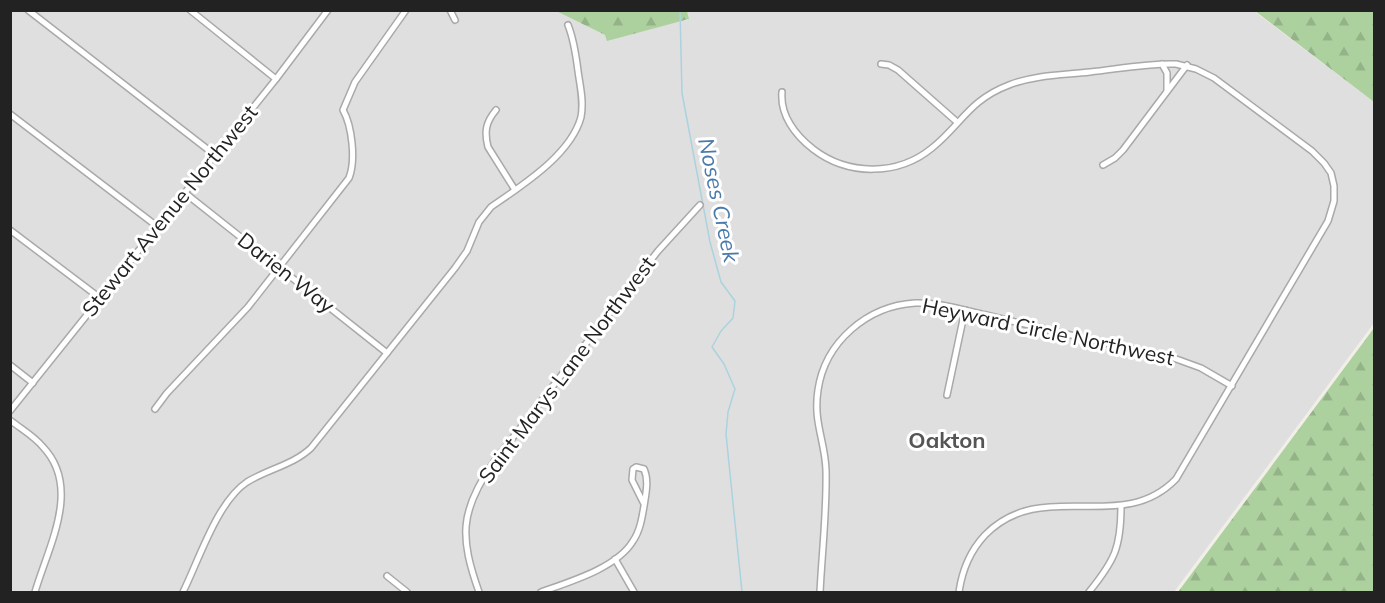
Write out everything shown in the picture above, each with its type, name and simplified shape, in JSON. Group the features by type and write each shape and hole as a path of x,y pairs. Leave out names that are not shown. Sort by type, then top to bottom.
{"street":[{"path":"28,10 215,155"},
{"path":"190,10 276,79"},
{"name":"Stewart Avenue Northwest","path":"10,411 276,79 328,10"},
{"path":"155,409 167,393 248,307 349,178 354,158 343,110 355,82 406,10"},
{"path":"450,10 454,20"},
{"path":"183,592 219,515 232,496 256,477 305,454 463,258 484,215 491,207 544,169 567,142 580,117 582,100 573,37 568,25"},
{"path":"881,64 898,70 957,122"},
{"path":"1162,64 1167,73 1167,92"},
{"path":"782,92 783,113 803,140 829,159 860,168 880,169 913,160 932,149 966,112 1001,88 1018,82 1162,64 1187,65 1214,78 1312,151 1328,168 1333,182 1334,201 1328,221 1176,479 1151,497 1121,506 1043,506 1006,518 983,537 970,554 959,592"},
{"path":"1103,165 1123,150 1187,65"},
{"path":"496,110 486,125 488,147 515,190"},
{"path":"10,114 158,227"},
{"name":"Darien Way","path":"185,193 387,353"},
{"name":"Saint Marys Lane Northwest","path":"479,592 468,558 465,534 468,513 478,486 493,463 646,265 700,205"},
{"path":"681,225 687,231"},
{"path":"10,230 100,298"},
{"name":"Heyward Circle Northwest","path":"820,592 826,471 816,411 818,387 825,364 832,352 850,330 878,312 915,303 965,310 1168,356 1201,368 1232,386"},
{"path":"946,395 965,310"},
{"path":"10,366 33,383"},
{"path":"10,420 44,447 55,462 61,481 61,509 35,592"},
{"path":"541,592 586,574 627,550 635,538 644,504 646,473 644,469 636,467 633,470 632,480 644,504"},
{"path":"1089,592 1110,565 1117,549 1121,506"},
{"path":"615,559 634,592"},
{"path":"387,576 407,592"}],"shaded area":[{"path":"687,10 1254,11 1374,102 1374,323 1174,592 11,592 10,11 556,11 605,35 688,20"}],"green space":[{"path":"556,11 687,11 689,19 607,41 605,35"},
{"path":"1255,11 1374,11 1374,102"},
{"path":"1374,328 1374,592 1178,592"}],"waterway":[{"name":"Noses Creek","path":"680,10 682,93 710,242 721,282 735,301 733,318 721,331 712,347 724,364 735,389 728,412 726,434 742,592"}],"district":[{"name":"Oakton","path":"947,440"}]}
